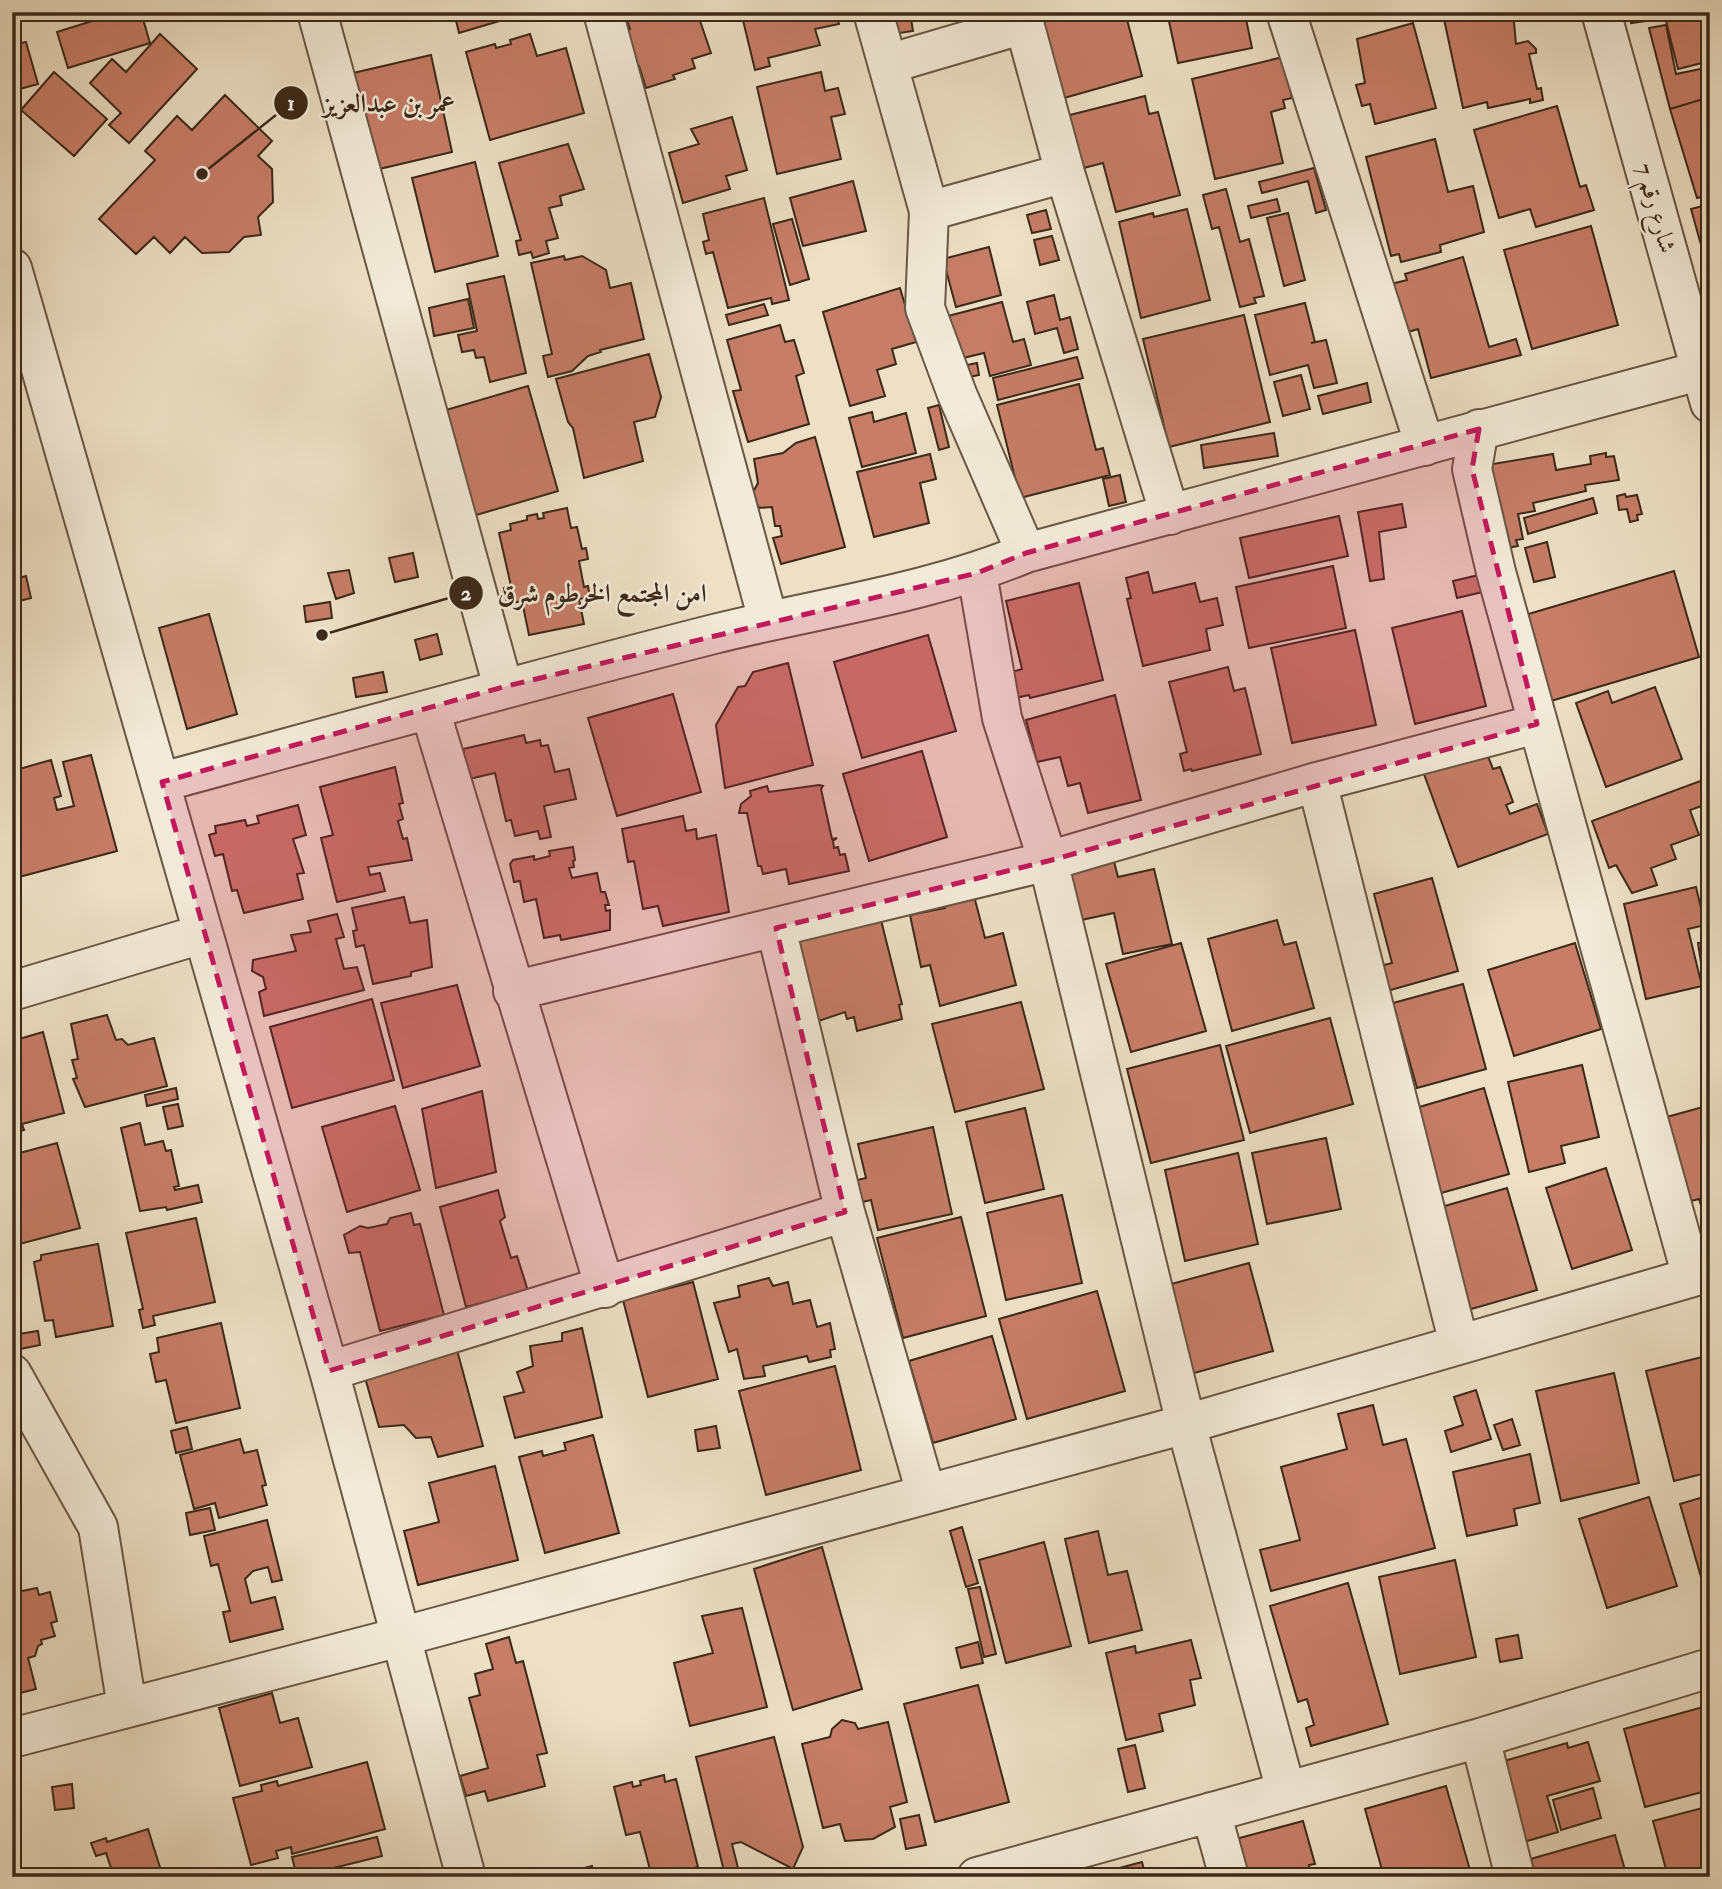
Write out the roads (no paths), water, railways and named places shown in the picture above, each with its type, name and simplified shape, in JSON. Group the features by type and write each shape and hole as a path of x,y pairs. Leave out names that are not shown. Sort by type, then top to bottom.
{"street":[{"path":"317,12 503,687"},
{"path":"603,12 768,620"},
{"path":"873,12 929,211 925,308 957,394 1026,553"},
{"path":"1286,12 1425,446"},
{"name":"شارع رقم 7","path":"1601,12 1707,380"},
{"path":"888,64 1022,18 1065,173 1170,515"},
{"path":"929,211 1065,173"},
{"path":"12,268 162,782 202,934 329,1371 466,1877"},
{"path":"162,782 430,710 503,687 768,620 977,573 1026,553 1425,446 1479,429 1707,380"},
{"path":"12,1738 400,1637 1186,1424 1701,1275 1537,724 1472,469 1479,429"},
{"path":"977,573 1002,718 1048,861 1186,1424 1286,1791"},
{"path":"430,710 605,1288"},
{"path":"513,991 1048,861 1317,782 1537,724"},
{"path":"1317,782 1459,1344"},
{"path":"776,928 845,1212 926,1493"},
{"path":"12,990 202,934"},
{"path":"329,1371 845,1212"},
{"path":"12,1374 98,1527 127,1707"},
{"path":"976,1877 1480,1738 1710,1668"},
{"path":"1480,1738 1515,1877"},
{"path":"1211,1812 1229,1877"}],"place":[{"name":"عمر بن عبدالعزيز","path":"202,174"},
{"name":"امن المجتمع الخرطوم شرق","path":"322,635"}]}
